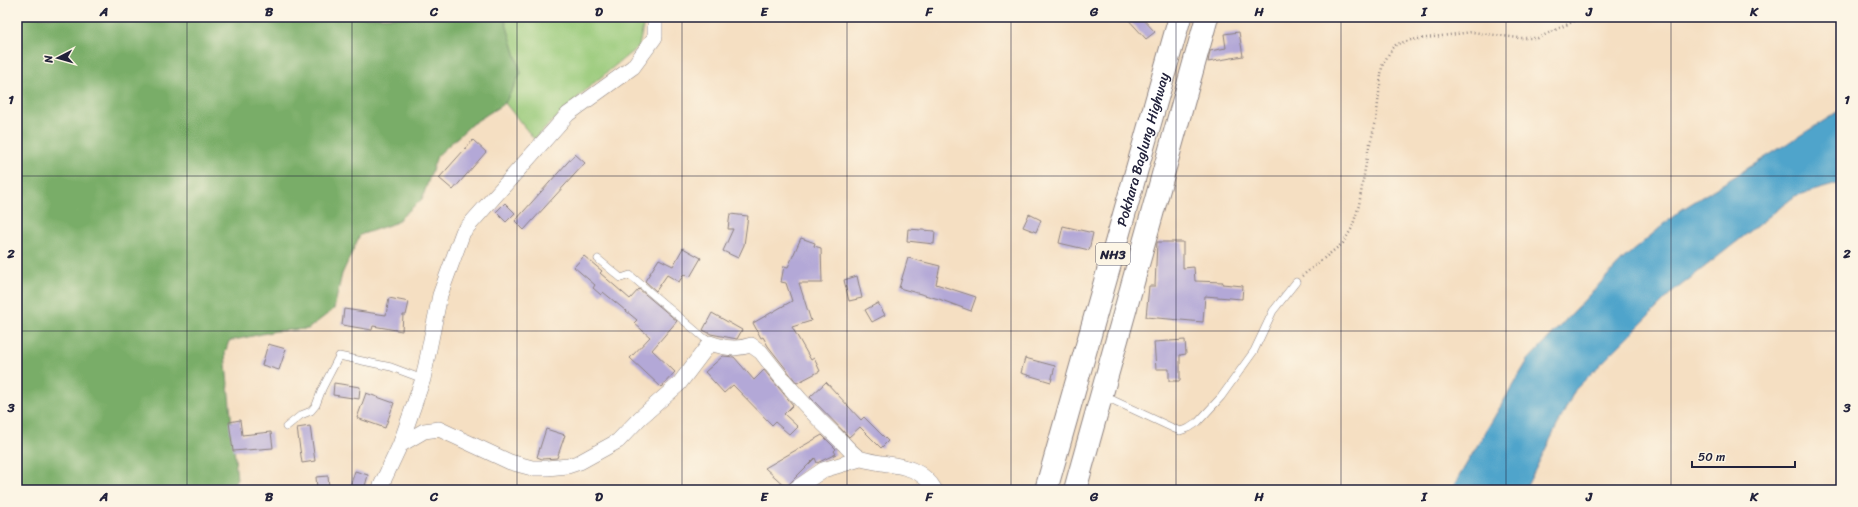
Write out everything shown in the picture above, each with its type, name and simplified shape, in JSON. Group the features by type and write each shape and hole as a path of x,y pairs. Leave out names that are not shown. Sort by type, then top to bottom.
{"highway":[{"name":"Pokhara Baglung Highway","path":"1046,490 1180,17"},
{"name":"Pokhara Baglung Highway","path":"1075,490 1207,17"}],"street":[{"path":"379,490 400,445 423,378 440,295 463,232 568,114 633,68 655,37 655,17"},
{"path":"400,445 424,431 439,429 510,462 532,468 561,467 580,462 618,441 640,418 678,384 710,343 728,349 739,349 751,345 761,352 814,415 860,459"},
{"path":"794,490 823,470 860,459 896,464 918,472 931,484 935,490"}],"lane":[{"path":"598,259 621,278 630,276 710,343"},
{"path":"1102,395 1175,429 1180,430 1189,428 1209,411 1238,375 1259,343 1273,311 1296,282"},
{"path":"286,427 301,415 311,411 316,405 322,389 339,356 391,367 423,378"}],"path":[{"path":"1296,282 1307,271 1343,243 1352,228 1357,214 1368,150 1376,121 1382,66 1392,48 1397,44 1411,40 1472,32 1519,38 1538,38 1583,17"}],"green space":[{"path":"17,17 504,17 521,73 505,103 472,124 437,156 422,199 395,223 360,235 342,274 334,309 308,329 276,331 229,341 225,353 237,479 228,490 17,490"},
{"path":"504,17 645,17 639,46 589,87 534,139 505,103 521,73"}],"water":[{"path":"1841,110 1841,183 1795,196 1674,291 1575,390 1525,490 1451,490 1528,360 1623,259 1681,210"}],"building":[{"path":"1126,17 1141,17 1155,32 1146,39"},
{"path":"1239,32 1243,56 1208,62 1210,51 1226,48 1224,34"},
{"path":"473,140 486,152 453,190 439,178"},
{"path":"575,154 585,163 524,230 515,221"},
{"path":"505,203 515,213 506,222 496,212"},
{"path":"730,214 748,216 744,245 738,258 723,251 733,229 728,229"},
{"path":"1029,214 1041,220 1036,232 1023,227"},
{"path":"1063,226 1093,233 1089,250 1059,243"},
{"path":"908,229 935,231 934,244 907,241"},
{"path":"801,238 815,243 814,246 821,248 822,283 799,283 811,321 792,327 811,360 814,358 820,371 797,383 768,346 763,337 761,338 753,323 792,301 786,283 781,282 784,266 788,267"},
{"path":"1157,242 1183,242 1183,268 1194,267 1195,281 1223,282 1222,284 1243,286 1242,299 1205,296 1203,322 1146,317 1149,286 1155,286"},
{"path":"683,248 701,258 690,277 684,274 679,282 667,275 656,291 645,281 659,259 673,266"},
{"path":"584,256 602,271 600,273 630,299 639,289 677,321 652,350 675,372 661,387 630,358 650,337 634,323 637,320 603,292 601,295 593,288 595,285 574,267"},
{"path":"908,258 940,266 936,284 976,297 971,311 939,299 899,288"},
{"path":"857,276 862,298 849,301 844,280"},
{"path":"389,298 409,302 406,315 403,315 402,331 373,326 372,330 342,325 344,309 386,315"},
{"path":"878,303 885,315 872,322 865,310"},
{"path":"712,313 742,330 737,339 711,334 703,330"},
{"path":"1185,340 1186,354 1180,355 1180,381 1169,381 1169,369 1156,369 1154,342"},
{"path":"268,344 286,349 279,370 262,365"},
{"path":"723,356 734,357 754,380 764,370 793,405 784,414 798,427 790,435 775,422 772,425 733,385 724,393 705,372"},
{"path":"1025,358 1055,366 1051,382 1021,373"},
{"path":"826,382 861,420 864,417 888,441 881,448 860,427 849,437 810,397"},
{"path":"334,383 360,387 359,399 333,395"},
{"path":"366,393 394,403 385,428 357,418"},
{"path":"240,420 242,435 271,432 273,448 233,451 229,422"},
{"path":"310,426 315,461 302,463 297,428"},
{"path":"546,429 565,435 557,458 542,459 537,457"},
{"path":"822,435 836,449 834,451 836,454 817,463 815,458 786,487 765,468"},
{"path":"355,471 368,475 364,490 349,490"},
{"path":"328,476 329,487 317,488 316,477"}]}
